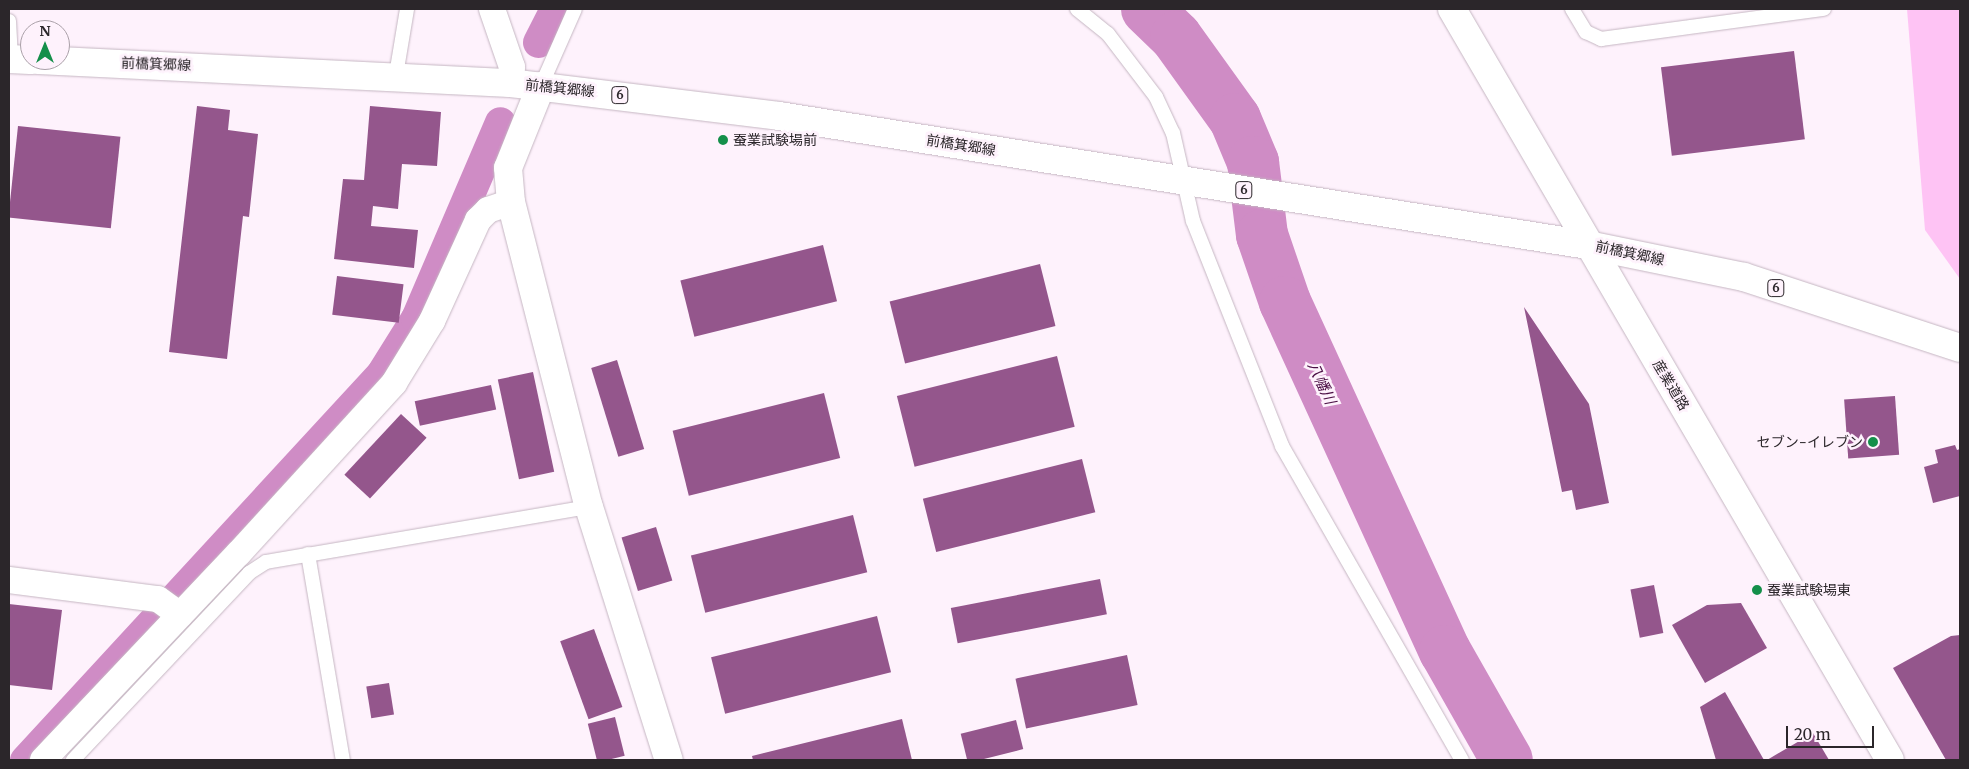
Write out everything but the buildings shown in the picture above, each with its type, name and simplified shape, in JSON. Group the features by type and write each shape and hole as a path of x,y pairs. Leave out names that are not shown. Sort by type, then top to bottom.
{"main road":[{"name":"産業道路","path":"1452,9 1890,760"},
{"name":"前橋箕郷線","path":"70,61 396,75 511,83 779,116 1588,245 1744,277 1960,348"},
{"path":"541,86 508,168 511,202 589,507 669,760"}],"street":[{"path":"492,9 512,67 511,83"},
{"path":"43,760 180,615 247,561 394,382 432,321 478,220 488,210 511,202"},
{"path":"9,580 158,599 180,615"}],"lane":[{"path":"396,75 407,9"},
{"path":"541,86 575,9"},
{"path":"1077,9 1108,34 1156,97 1173,133 1190,181 1193,221 1282,446 1462,760"},
{"path":"1572,9 1586,32 1601,39 1824,9"},
{"path":"9,21 20,53"},
{"path":"72,760 247,561 308,554 589,507"},
{"path":"308,554 343,760"}],"shaded area":[{"path":"1907,9 1960,9 1960,279 1925,230"}],"waterway":[{"path":"538,42 555,9"},
{"name":"八幡川","path":"1147,9 1176,37 1235,119 1253,162 1262,235 1285,302 1445,651 1507,760"},
{"path":"25,760 381,374 416,318 500,122"}],"place":[{"name":"蚕業試験場前","path":"723,140"},
{"name":"セブン-イレブン","path":"1873,442"},
{"name":"蚕業試験場東","path":"1757,590"}]}
